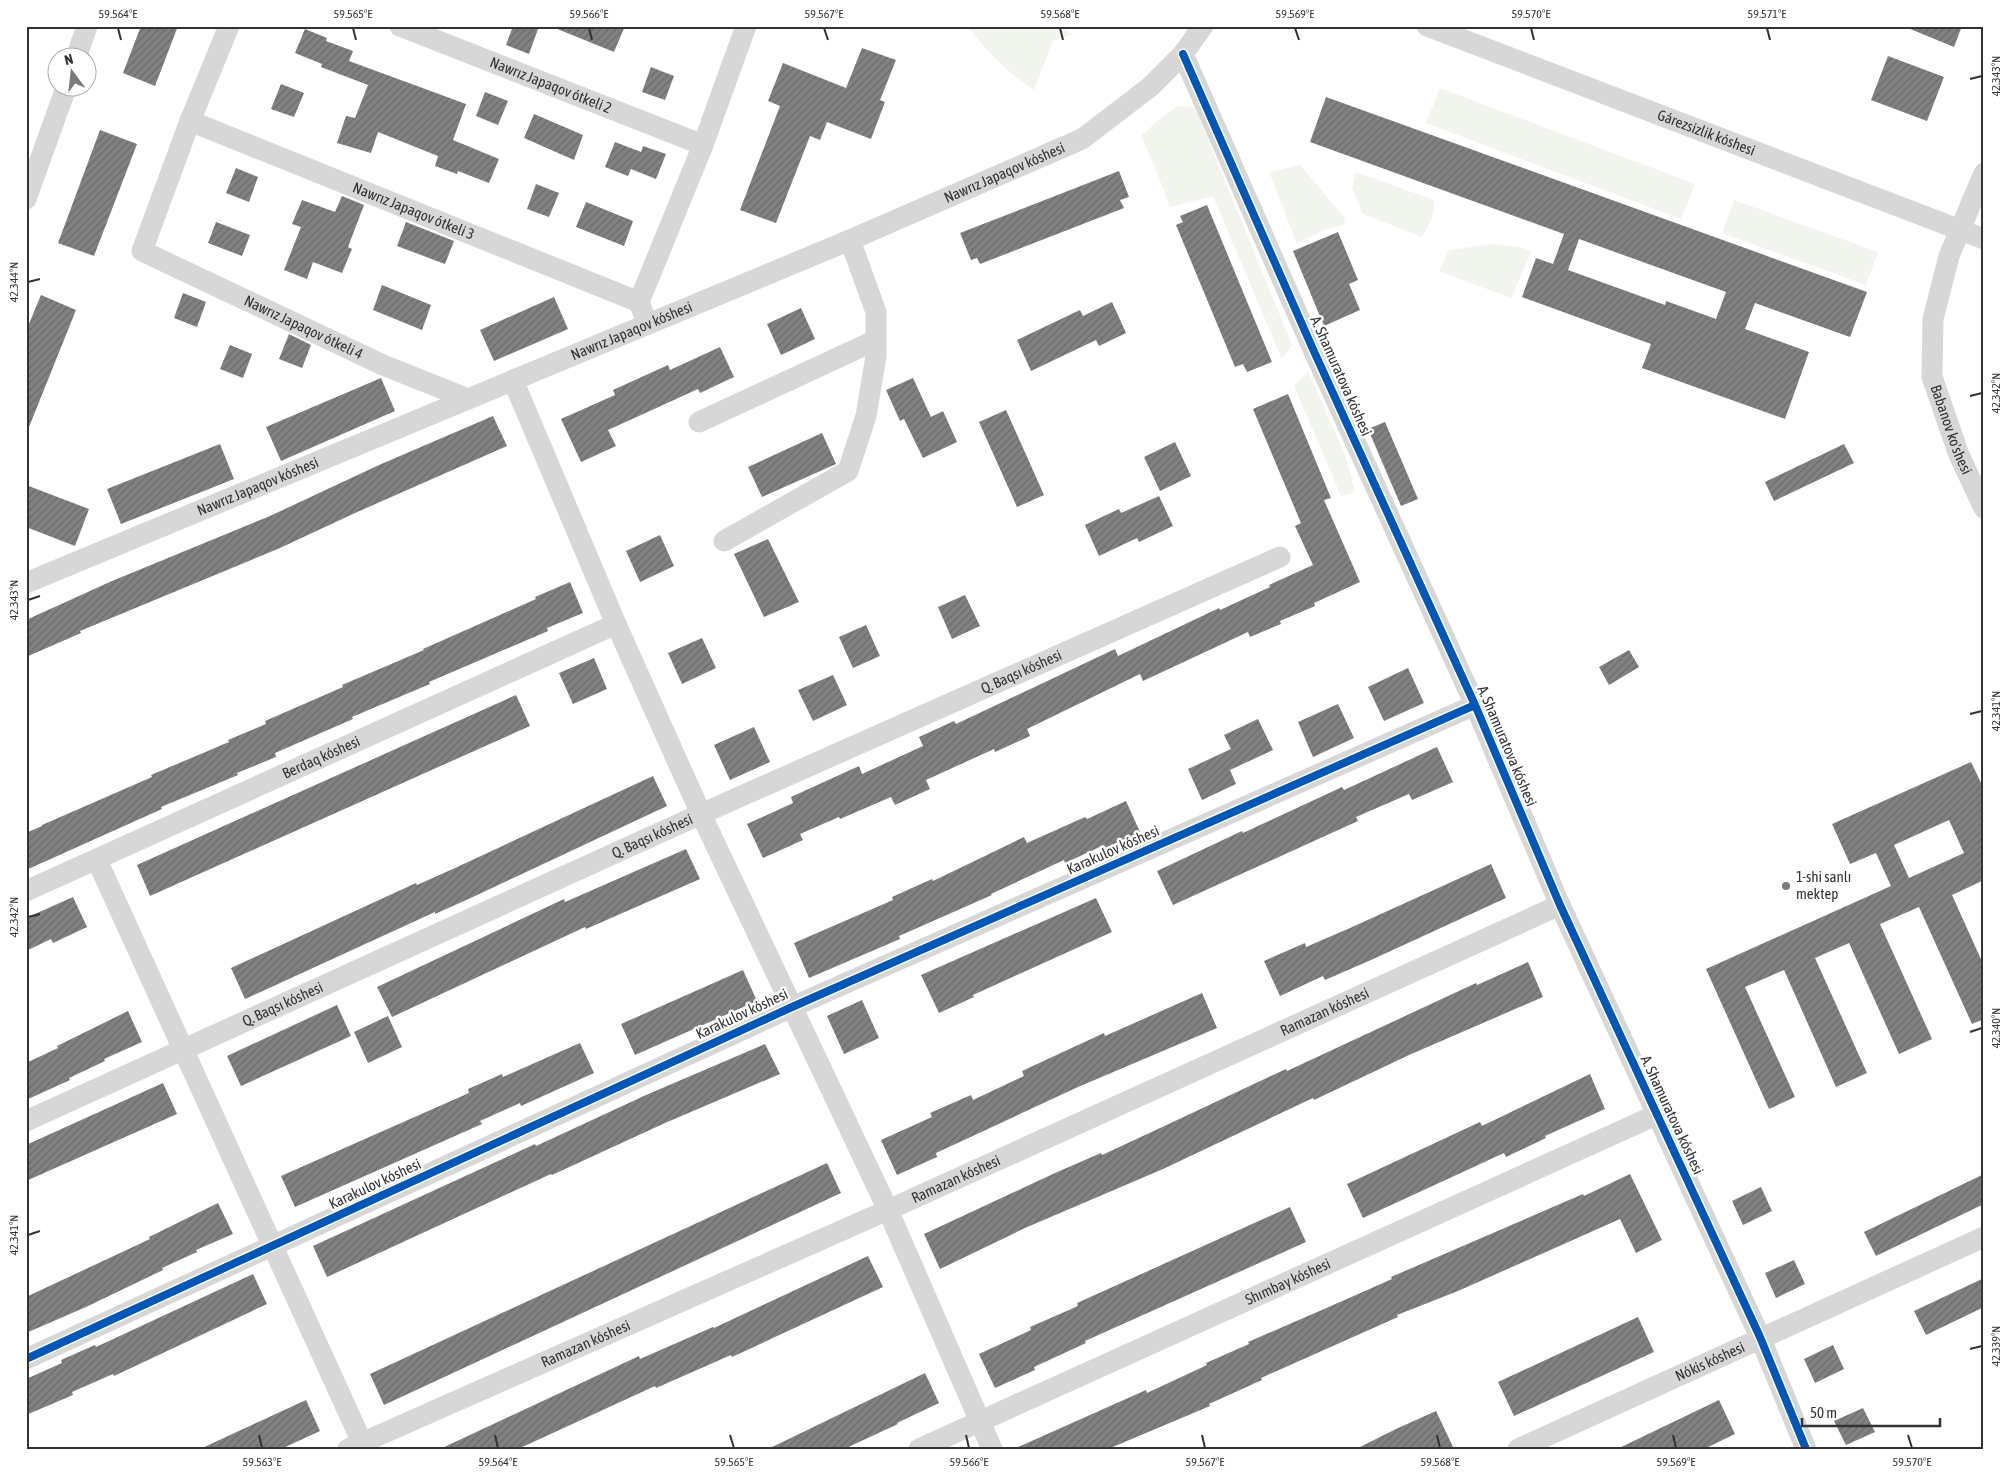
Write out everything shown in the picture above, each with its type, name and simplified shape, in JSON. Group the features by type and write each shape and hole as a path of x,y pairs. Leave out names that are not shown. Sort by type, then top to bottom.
{"street":[{"path":"80,48 88,26"},
{"path":"190,121 229,26"},
{"name":"Nawrız Japaqov ótkeli 2","path":"400,26 703,145"},
{"path":"648,324 639,302 703,145 746,26"},
{"name":"Nawrız Japaqov kóshesi","path":"26,583 850,240 1082,138 1150,87 1183,54 1202,26"},
{"name":"Gárezsizlik kóshesi","path":"1427,26 1984,239"},
{"name":"A. Shamuratova kóshesi","path":"1183,54 1316,356 1475,705 1560,905 1760,1337 1806,1449"},
{"path":"26,199 62,98"},
{"name":"Nawrız Japaqov ótkeli 4","path":"190,121 142,251 383,365 468,399"},
{"name":"Nawrız Japaqov ótkeli 3","path":"190,121 639,302"},
{"path":"1961,230 1984,172"},
{"name":"Babanov ko'shesi","path":"1961,230 1950,256 1933,319 1932,377 1959,455 1984,508"},
{"path":"724,541 848,471 866,416 876,356 876,312 850,240"},
{"path":"699,422 876,340"},
{"path":"513,380 616,624 701,814 888,1210 992,1449"},
{"name":"Q. Baqsı kóshesi","path":"26,1121 701,814 1280,557"},
{"name":"Berdaq kóshesi","path":"26,891 616,624"},
{"name":"Karakulov kóshesi","path":"26,1359 792,1007 1475,705"},
{"path":"97,860 272,1246 358,1447"},
{"name":"Ramazan kóshesi","path":"358,1447 888,1210 1560,905"},
{"name":"Shımbay kóshesi","path":"918,1449 1656,1115"},
{"name":"Nókis kóshesi","path":"1518,1449 1760,1337 1984,1237"}],"shaded area":[{"path":"1054,26 1073,34 1053,41 1034,90 998,61 968,27"},
{"path":"1440,88 1695,184 1681,219 1426,123"},
{"path":"1177,106 1195,107 1292,345 1282,359 1213,196 1170,207 1141,136"},
{"path":"1300,165 1345,218 1344,225 1326,229 1297,244 1269,172"},
{"path":"1356,172 1434,200 1433,215 1422,237 1363,214 1352,188"},
{"path":"1734,200 1878,252 1866,285 1722,233"},
{"path":"1494,244 1520,247 1531,252 1511,298 1439,271 1449,250"},
{"path":"1308,371 1347,460 1355,492 1341,496 1294,386"}],"building":[{"path":"141,26 178,26 155,86 123,73"},
{"path":"513,26 530,26 538,29 529,54 506,45"},
{"path":"550,26 625,26 614,52"},
{"path":"1903,26 1962,26 1954,47"},
{"path":"305,29 327,38 326,41 353,51 349,61 466,104 453,140 499,159 489,183 458,171 457,174 435,166 438,156 378,132 371,153 337,143 346,116 355,118 368,85 321,67 322,64 295,53"},
{"path":"862,48 896,60 880,100 885,102 871,139 827,122 820,140 810,136 776,223 740,210 780,106 768,101 783,63 846,88"},
{"path":"1888,56 1944,77 1927,121 1871,100"},
{"path":"651,67 674,76 665,100 642,92"},
{"path":"281,84 304,93 294,117 271,109"},
{"path":"485,92 508,101 498,125 476,116"},
{"path":"1326,97 1867,292 1850,337 1755,303 1745,329 1809,352 1785,419 1642,368 1651,344 1522,297 1536,258 1553,264 1564,234 1310,142","holes":["1579,239 1726,292 1716,319 1666,301 1665,305 1568,270"]},
{"path":"534,114 583,135 574,160 524,138"},
{"path":"100,130 137,144 94,256 58,243"},
{"path":"615,142 641,152 643,146 666,154 656,179 631,169 628,176 605,167"},
{"path":"236,168 258,177 249,202 226,193"},
{"path":"1119,171 1129,197 1120,200 1124,208 980,264 977,258 971,260 960,233"},
{"path":"536,184 559,193 549,217 527,209"},
{"path":"342,196 364,205 348,247 352,249 342,273 313,262 307,279 284,270 301,227 292,224 302,200 335,212"},
{"path":"586,202 633,221 624,246 576,227"},
{"path":"1207,205 1272,362 1247,372 1243,364 1235,367 1176,225 1183,222 1180,216"},
{"path":"216,222 250,235 242,256 208,243"},
{"path":"406,222 454,241 445,264 397,246"},
{"path":"1338,232 1358,280 1349,284 1360,310 1324,326 1293,251"},
{"path":"382,285 431,305 422,330 373,310"},
{"path":"183,293 206,302 197,327 174,318"},
{"path":"41,295 76,310 27,432 26,331"},
{"path":"554,297 568,329 494,361 480,330"},
{"path":"1112,302 1126,333 1099,346 1096,340 1031,371 1017,340 1080,310 1083,316"},
{"path":"801,308 815,339 781,355 767,324"},
{"path":"289,334 311,345 302,368 279,359"},
{"path":"230,345 252,354 243,378 220,369"},
{"path":"720,347 734,377 700,393 698,389 608,430 616,446 581,462 561,419 615,395 613,390 668,365 670,370"},
{"path":"381,378 395,411 281,461 266,427"},
{"path":"913,378 931,417 943,411 957,442 923,458 904,419 900,421 886,390"},
{"path":"1288,394 1331,498 1324,500 1360,582 1314,603 1315,606 1280,621 1281,624 1250,637 1248,632 1143,681 1140,674 1027,729 1030,736 995,752 994,749 926,780 930,789 895,805 891,797 840,819 839,817 800,834 803,840 763,858 747,824 793,803 791,797 859,766 862,774 923,746 919,737 954,721 956,724 1115,649 1118,656 1219,608 1220,610 1270,587 1269,585 1313,565 1295,526 1301,523 1253,409"},
{"path":"1006,410 1044,495 1017,507 979,422"},
{"path":"493,416 507,446 280,548 80,631 81,633 26,657 26,620 112,581 270,516 379,465"},
{"path":"1385,422 1418,499 1401,506 1368,429"},
{"path":"822,433 836,464 762,497 748,467"},
{"path":"1175,442 1191,476 1160,491 1144,457"},
{"path":"220,444 234,479 121,524 107,489"},
{"path":"1844,444 1854,463 1774,501 1765,482"},
{"path":"26,485 89,509 75,546 26,527"},
{"path":"1159,496 1173,526 1139,542 1137,538 1099,556 1085,525 1119,509 1121,513"},
{"path":"660,535 674,566 640,582 626,551"},
{"path":"768,539 799,602 764,617 734,554"},
{"path":"570,582 583,613 547,628 548,631 429,682 430,684 352,717 353,719 275,753 276,757 237,773 238,775 161,807 162,809 26,870 26,833 152,777 151,775 229,742 228,740 266,724 265,721"},
{"path":"965,595 980,626 952,639 938,607"},
{"path":"866,625 880,656 853,668 839,637"},
{"path":"702,638 716,668 682,684 668,653"},
{"path":"1629,650 1639,667 1609,685 1599,667"},
{"path":"594,658 607,689 573,704 559,673"},
{"path":"1408,668 1424,703 1384,721 1368,687"},
{"path":"833,675 847,705 813,721 798,690"},
{"path":"516,695 530,726 150,896 137,865"},
{"path":"1338,704 1354,738 1313,757 1298,722"},
{"path":"1258,719 1273,750 1230,770 1236,784 1202,800 1188,769 1231,749 1224,735"},
{"path":"754,727 770,762 730,780 714,745"},
{"path":"1437,747 1453,782 1412,800 1409,794 1356,817 1358,821 1173,905 1157,871 1242,831 1243,833 1342,787 1344,790"},
{"path":"1971,762 1984,789 1984,880 1952,895 1984,966 1984,1019 1972,1024 1919,907 1880,924 1932,1039 1899,1054 1849,943 1815,958 1867,1073 1836,1087 1784,970 1745,987 1795,1097 1769,1109 1706,969 1891,886 1876,853 1850,864 1832,824","holes":["1949,820 1964,853 1909,878 1894,845"]},
{"path":"653,776 667,806 475,896 435,914 435,912 245,999 231,968 416,883 417,885 455,868"},
{"path":"1126,801 1140,832 1106,848 1104,845 1065,863 1064,860 992,895 899,936 900,939 809,978 794,943 893,900 892,897 932,879 933,881 1024,837 1027,843"},
{"path":"686,849 700,879 586,929 585,927 392,1017 377,987 564,899 565,902"},
{"path":"1491,864 1506,898 1325,980 1323,976 1280,996 1264,961 1305,943 1306,947"},
{"path":"73,897 87,927 53,943 51,939 26,951 26,918"},
{"path":"1096,898 1112,932 973,995 974,997 939,1013 921,975"},
{"path":"1528,962 1543,997 1409,1055 1314,1100 1313,1098 1163,1169 1025,1228 940,1269 924,1234 1055,1173 1101,1153 1102,1155 1286,1069 1287,1071 1476,983 1477,985"},
{"path":"743,970 757,1001 635,1055 621,1024"},
{"path":"1202,993 1217,1028 1078,1087 936,1153 937,1157 897,1175 881,1140 932,1117 930,1113 971,1095 973,1100 1024,1076 1022,1071 1104,1033 1105,1036"},
{"path":"862,1000 879,1038 844,1054 827,1016"},
{"path":"337,1005 351,1036 241,1086 227,1056"},
{"path":"128,1011 142,1042 104,1059 105,1061 69,1078 70,1080 26,1100 26,1063"},
{"path":"388,1016 402,1047 368,1063 354,1032"},
{"path":"580,1043 594,1073 521,1106 520,1103 480,1121 482,1124 295,1207 281,1176 469,1093 468,1089 502,1074 503,1077"},
{"path":"765,1044 780,1074 551,1174 327,1277 313,1246 535,1144 536,1146 646,1095"},
{"path":"1590,1074 1605,1109 1545,1136 1546,1138 1506,1157 1504,1153 1363,1218 1347,1184 1480,1122 1482,1126"},
{"path":"163,1083 177,1114 26,1181 26,1145"},
{"path":"827,1163 841,1193 384,1405 370,1374"},
{"path":"1630,1174 1662,1240 1636,1253 1620,1219 1458,1291 1397,1315 1398,1317 1261,1378 1262,1380 1209,1404 1210,1406 1108,1449 1014,1449 1146,1390 1147,1393 1249,1344 1248,1342 1392,1279 1391,1277 1583,1194 1584,1196"},
{"path":"1984,1174 1984,1204 1876,1256 1864,1232"},
{"path":"1761,1187 1772,1211 1743,1225 1732,1201"},
{"path":"218,1203 233,1234 196,1250 197,1252 162,1268 163,1270 86,1307 26,1333 26,1297 150,1239 149,1237"},
{"path":"1290,1207 1306,1242 1085,1341 1086,1343 1034,1367 1035,1370 995,1388 979,1354 1031,1330 1030,1327 1078,1306 1077,1303"},
{"path":"868,1256 883,1287 732,1357 731,1355 656,1388 655,1386 518,1449 440,1449 639,1356 640,1359 714,1328"},
{"path":"1794,1260 1805,1284 1776,1298 1765,1273"},
{"path":"253,1274 267,1304 114,1376 113,1374 72,1392 73,1395 26,1415 26,1379 62,1363 61,1360 95,1345 96,1347"},
{"path":"1984,1278 1984,1307 1926,1335 1914,1311"},
{"path":"1638,1317 1654,1352 1514,1416 1498,1382"},
{"path":"1833,1345 1844,1369 1815,1383 1804,1359"},
{"path":"925,1373 939,1403 898,1424 844,1449 768,1449"},
{"path":"306,1400 320,1431 281,1449 200,1449"},
{"path":"1719,1400 1735,1434 1704,1449 1617,1449"},
{"path":"1863,1408 1875,1432 1846,1445 1834,1421"},
{"path":"1436,1411 1454,1449 1356,1449 1396,1429"}],"cycle path":[{"path":"1183,54 1312,347 1475,705 1560,905 1760,1337 1806,1449"},
{"path":"26,1359 792,1007 1475,705"}],"place":[{"name":"1-shi sanlı mektep","path":"1786,886"}]}
